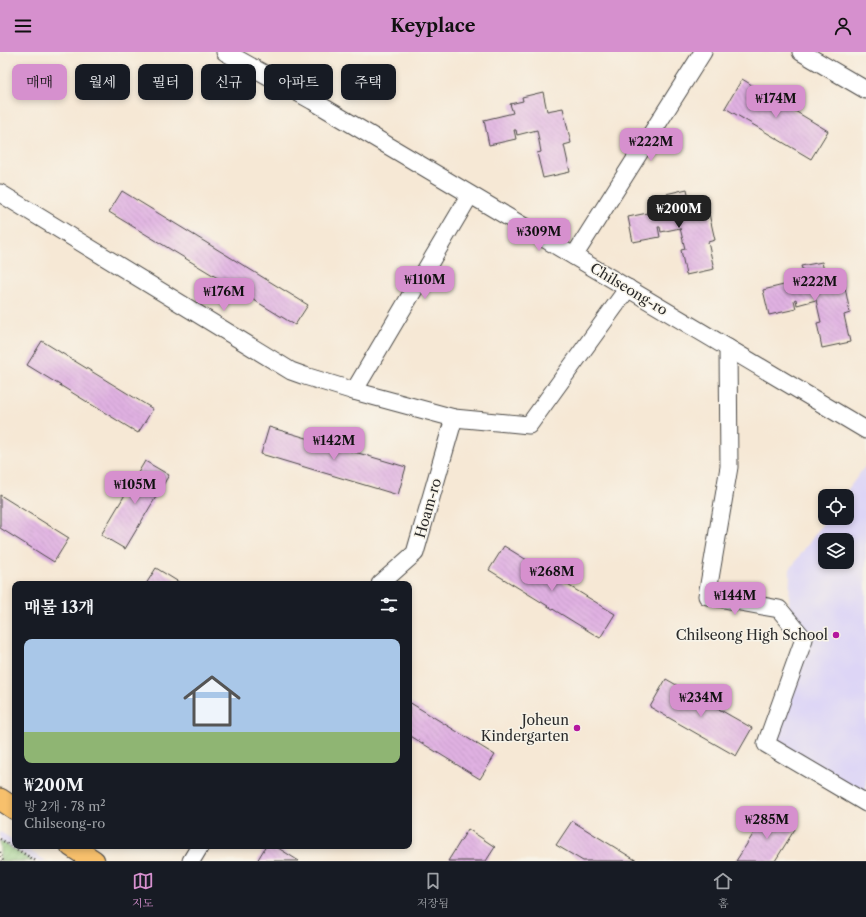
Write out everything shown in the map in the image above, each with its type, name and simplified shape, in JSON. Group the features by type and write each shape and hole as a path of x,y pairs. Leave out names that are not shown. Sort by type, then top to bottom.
{"main road":[{"path":"0,799 12,807"},
{"path":"76,849 94,861"}],"street":[{"name":"Chilseong-ro","path":"224,52 313,101 866,430"},
{"path":"574,256 703,52"},
{"path":"801,52 866,90"},
{"path":"0,193 291,370 354,392 454,418 528,425 628,288"},
{"path":"354,392 470,195"},
{"path":"728,348 729,467 707,596 779,610 804,639 766,744 866,804"},
{"name":"Hoam-ro","path":"383,581 415,553 454,418"},
{"path":"191,861 198,849"}],"path":[{"path":"0,838 12,846"},
{"path":"17,849 36,861"},
{"path":"0,852 3,861"}],"shaded area":[{"name":"Chilseong High School","path":"866,465 866,803 766,744 807,631 789,607 790,569 822,525 854,525 854,489 848,489"},
{"path":"0,832 12,839 12,849 27,849 46,861 0,861"}],"green space":[{"path":"0,841 33,861 0,861"}],"building":[{"path":"742,79 828,131 811,159 725,108"},
{"path":"543,92 547,111 563,108 571,143 564,145 570,172 543,178 537,153 541,152 537,130 517,135 516,130 514,130 516,139 489,145 484,120 513,113 510,104 523,101 522,97"},
{"path":"687,189 691,208 707,205 715,240 708,242 714,269 686,275 681,250 685,249 680,228 661,232 660,227 658,227 660,237 633,242 628,217 657,211 654,201 667,199 666,194"},
{"path":"122,191 308,305 295,325 109,212"},
{"path":"822,262 826,281 843,277 850,313 844,315 850,342 822,348 817,323 821,322 816,300 797,305 796,299 794,300 796,309 769,315 763,290 792,283 790,274 803,271 801,266"},
{"path":"42,341 153,409 138,433 27,365"},
{"path":"269,427 406,467 398,495 261,454"},
{"path":"145,461 169,475 125,549 101,535"},
{"path":"0,495 69,538 54,562 0,528"},
{"path":"504,546 615,614 600,638 489,570"},
{"path":"156,568 177,581 148,581"},
{"path":"666,679 752,728 736,756 650,707"},
{"path":"412,704 495,755 480,779 412,737"},
{"path":"768,811 795,829 775,861 736,861"},
{"path":"572,821 637,861 583,861 556,845"},
{"path":"468,829 495,847 486,861 448,861"},
{"path":"264,849 280,849 299,861 257,861"}],"place":[{"name":"Chilseong High School","path":"836,635"},
{"name":"Joheun Kindergarten","path":"577,728"}]}
